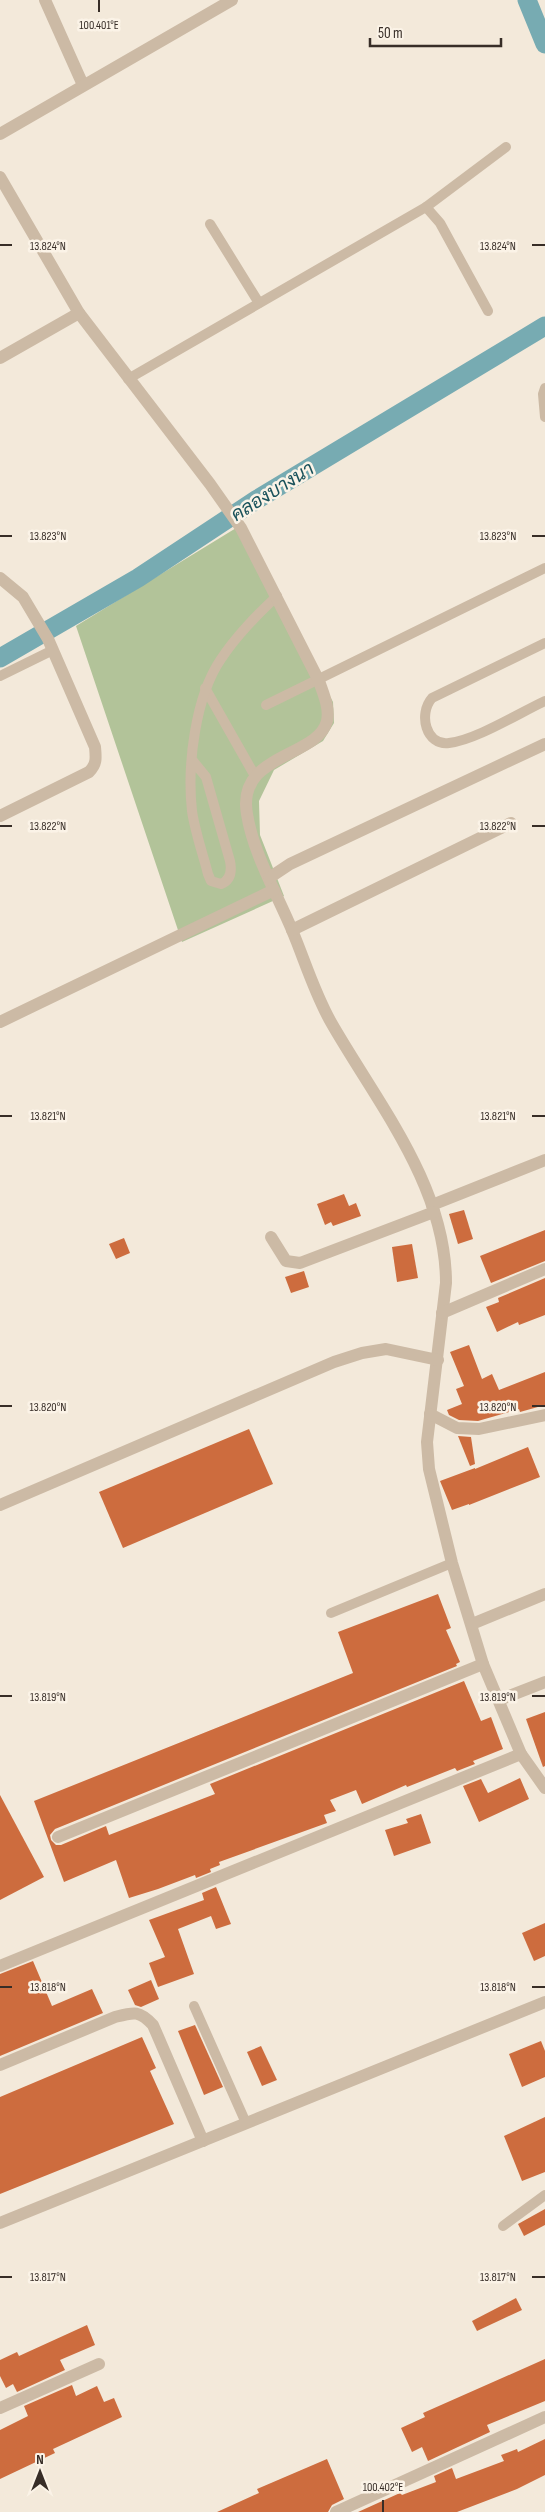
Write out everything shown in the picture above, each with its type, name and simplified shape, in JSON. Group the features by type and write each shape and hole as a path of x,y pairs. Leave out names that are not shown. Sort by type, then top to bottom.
{"street":[{"path":"45,0 83,85"},
{"path":"0,134 232,0"},
{"path":"0,178 79,313 128,380 210,484 241,528 319,681 328,712 327,722 315,738 269,765 255,776 249,786 246,813 269,878 330,1021 408,1150 423,1179 433,1209 446,1262 438,1360 427,1442 429,1469 452,1563 483,1664 521,1754 545,1788"},
{"path":"0,358 79,313"},
{"path":"0,578 23,596 50,645 94,747 94,767 89,772 0,816"},
{"path":"269,878 290,864 545,744"},
{"path":"292,930 511,823"},
{"path":"0,1022 274,890"},
{"path":"271,1237 286,1261 300,1262 433,1209 545,1160"},
{"path":"442,1313 545,1269"},
{"path":"0,1505 316,1370 362,1353 386,1349 438,1360"},
{"path":"430,1414 457,1428 479,1429 545,1415"},
{"path":"472,1624 545,1594"},
{"path":"58,1837 483,1664"},
{"path":"499,1700 545,1682"},
{"path":"0,1966 521,1754"},
{"path":"0,2223 545,2002"},
{"path":"0,2065 115,2017 131,2012 143,2014 153,2025 203,2141"},
{"path":"0,2408 99,2364"},
{"path":"336,2512 545,2417"}],"lane":[{"path":"128,380 426,206 506,147"},
{"path":"426,206 440,223 488,311"},
{"path":"210,224 259,303"},
{"path":"545,388 543,394 545,417"},
{"path":"266,705 319,681 545,568"},
{"path":"193,761 206,777 230,861 231,873 225,882 221,884 211,881 208,874 192,813 191,788 195,733 205,688 220,661 239,633 277,596"},
{"path":"545,643 432,698 426,705 423,716 428,732 438,742 447,744 475,734 545,701"},
{"path":"0,676 50,645"},
{"path":"205,688 255,776"},
{"path":"331,1613 452,1563"},
{"path":"194,2006 246,2123"},
{"path":"503,2226 545,2195"}],"green space":[{"path":"241,525 333,702 334,723 323,741 274,770 259,801 260,835 284,896 182,942 76,626"}],"building":[{"path":"344,1194 349,1206 356,1203 361,1216 333,1226 331,1222 325,1225 317,1204"},
{"path":"464,1210 473,1239 458,1244 449,1214"},
{"path":"545,1230 545,1261 491,1283 480,1256"},
{"path":"124,1238 130,1253 116,1259 109,1244"},
{"path":"412,1244 418,1278 397,1282 392,1247"},
{"path":"304,1271 309,1287 291,1293 285,1277"},
{"path":"545,1278 545,1315 519,1325 518,1322 497,1332 486,1307 499,1302 498,1298"},
{"path":"469,1345 482,1379 492,1374 499,1390 545,1372 545,1405 520,1412 519,1409 478,1421 459,1420 449,1415 447,1410 462,1404 456,1389 464,1386 450,1352"},
{"path":"249,1429 273,1484 123,1548 99,1492"},
{"path":"458,1436 471,1437 475,1464 470,1466"},
{"path":"528,1447 540,1477 452,1510 440,1481"},
{"path":"438,1594 451,1628 446,1630 460,1662 456,1664 457,1666 55,1829 50,1835 51,1840 56,1845 61,1845 106,1826 109,1835 215,1794 210,1784 464,1681 481,1721 491,1717 503,1749 473,1761 475,1764 457,1771 455,1768 407,1787 406,1785 362,1804 356,1790 330,1800 336,1811 324,1815 327,1823 219,1862 220,1865 210,1869 211,1872 196,1878 195,1875 129,1898 116,1860 64,1882 34,1801 353,1673 338,1632"},
{"path":"545,1712 545,1766 543,1767 526,1719"},
{"path":"520,1778 529,1799 479,1822 463,1786 481,1779 488,1793"},
{"path":"0,1795 44,1877 0,1900"},
{"path":"421,1814 431,1843 394,1856 385,1830 408,1823 406,1819"},
{"path":"216,1887 231,1924 216,1929 211,1916 178,1929 194,1974 158,1987 149,1963 165,1957 149,1920 204,1900 202,1893"},
{"path":"545,1923 545,1956 534,1961 522,1933"},
{"path":"33,1961 52,2006 92,1989 103,2013 0,2056 0,1974"},
{"path":"151,1980 159,1999 141,2007 135,2005 128,1990"},
{"path":"195,2025 223,2087 204,2095 178,2031"},
{"path":"142,2037 156,2068 150,2071 174,2124 0,2194 0,2097"},
{"path":"541,2041 545,2051 545,2077 522,2087 509,2054"},
{"path":"261,2046 277,2080 262,2086 247,2052"},
{"path":"545,2117 545,2172 522,2181 504,2136"},
{"path":"545,2209 545,2225 524,2236 518,2224"},
{"path":"516,2298 522,2310 477,2331 472,2321"},
{"path":"87,2325 95,2345 60,2360 65,2370 17,2392 13,2384 6,2388 0,2376 0,2360 17,2352 19,2356"},
{"path":"545,2359 545,2401 487,2425 490,2432 428,2461 422,2447 412,2452 401,2428 425,2417 423,2413"},
{"path":"72,2385 76,2396 97,2386 104,2402 114,2398 122,2417 53,2449 55,2453 0,2479 0,2430 28,2416 24,2406"},
{"path":"545,2439 545,2475 517,2489 457,2512 358,2512 400,2493 402,2495 436,2482 434,2476 452,2468 456,2479 504,2461 501,2455 517,2449 518,2452"},
{"path":"327,2459 344,2499 332,2505 328,2512 217,2512 259,2493 257,2489"}],"waterway":[{"path":"527,0 545,44"},
{"name":"คลองบางนา","path":"0,658 138,578 256,500 545,326"}]}
